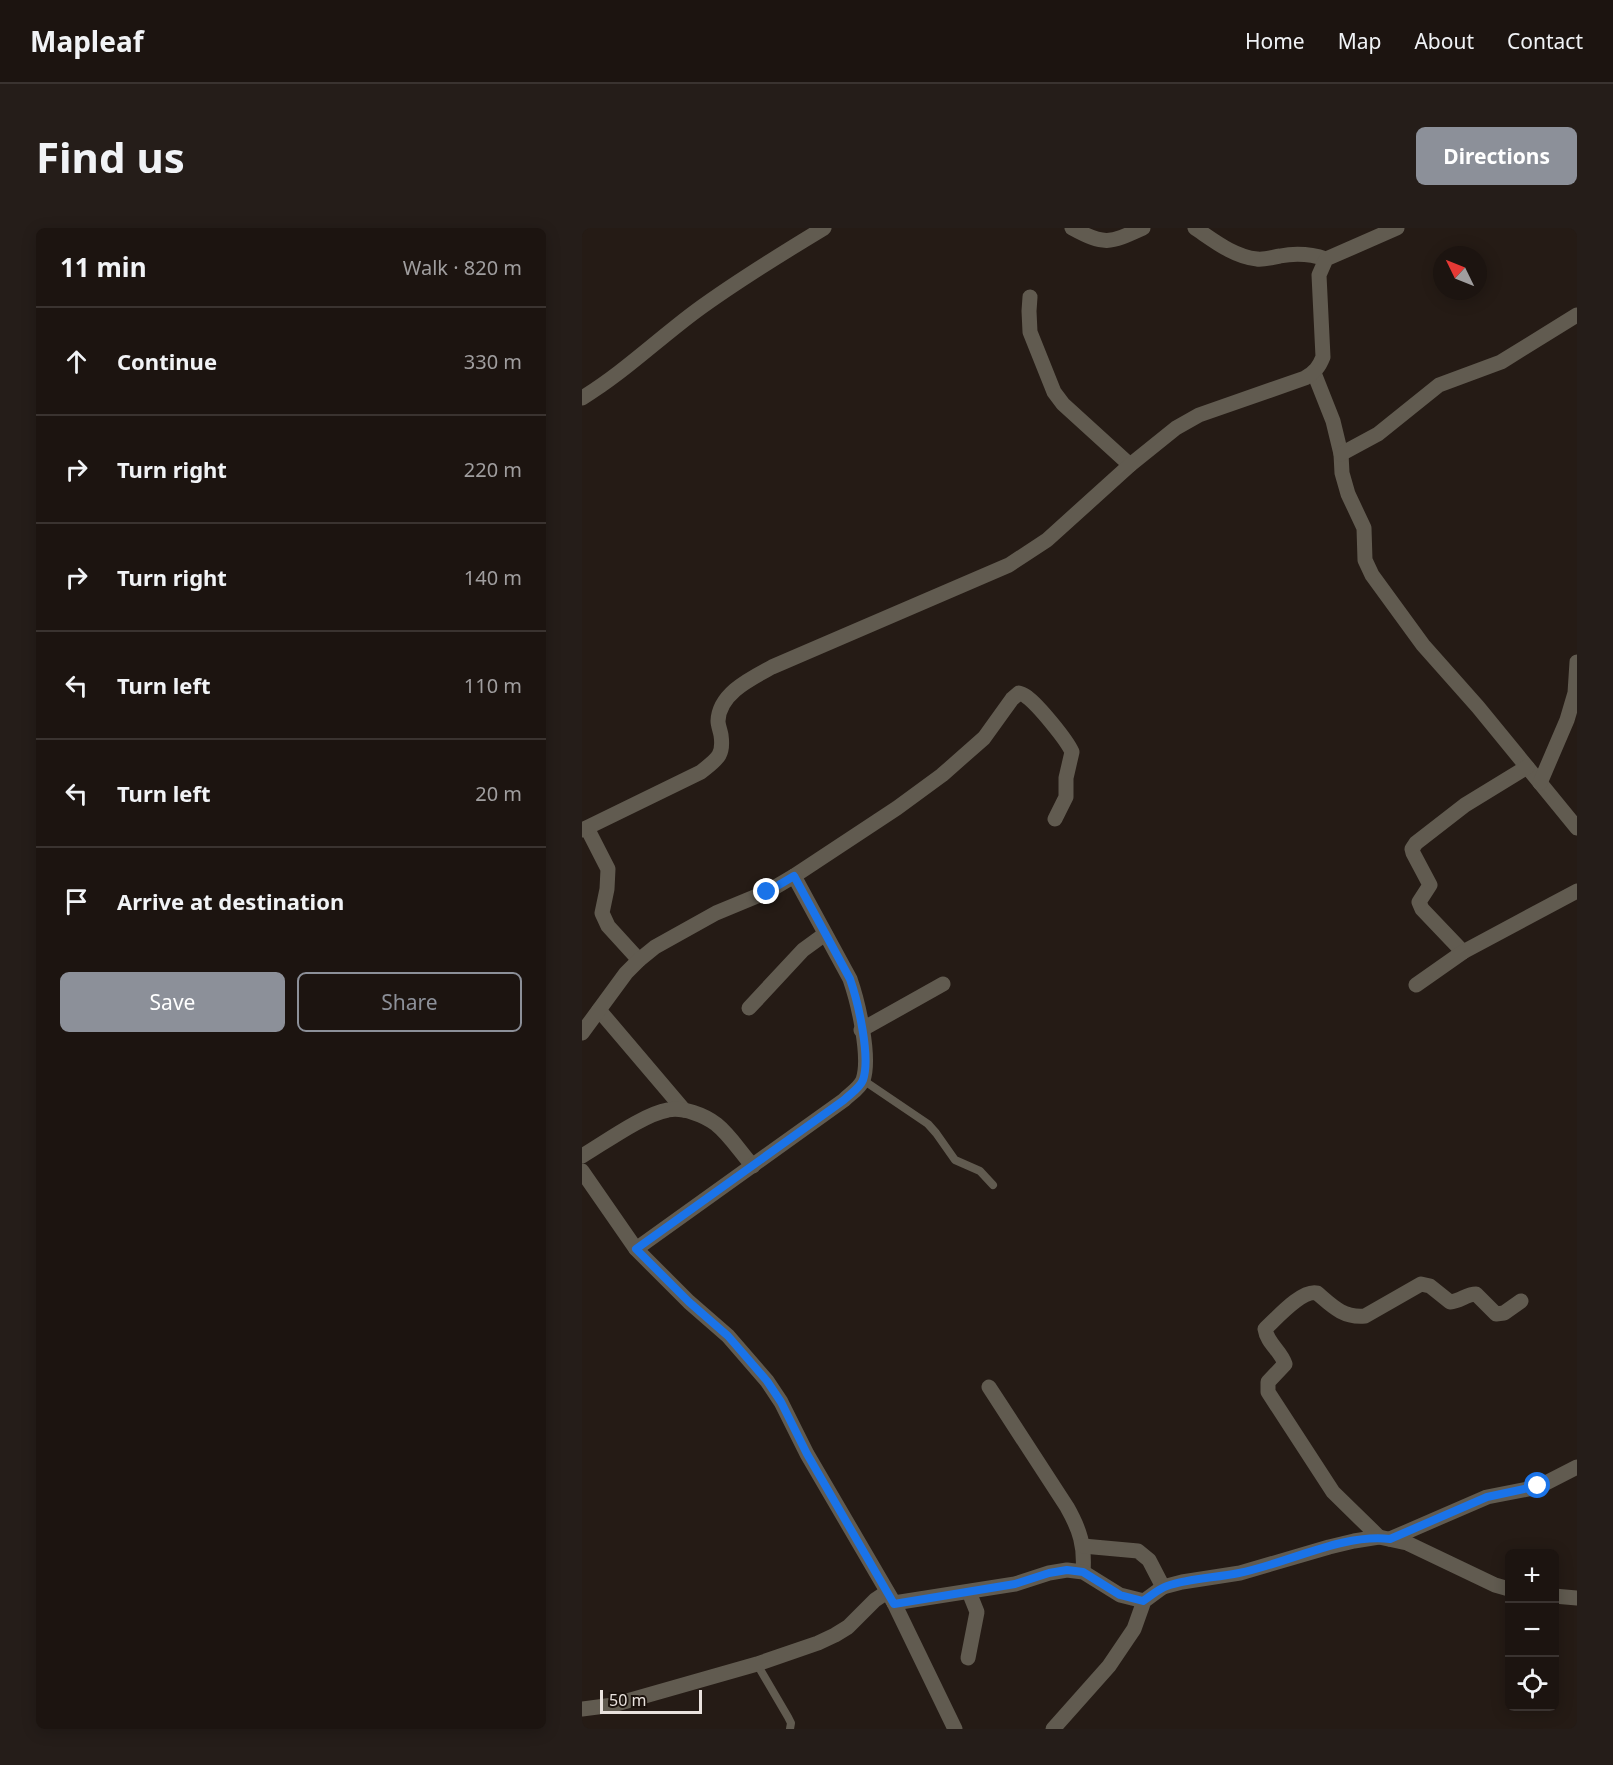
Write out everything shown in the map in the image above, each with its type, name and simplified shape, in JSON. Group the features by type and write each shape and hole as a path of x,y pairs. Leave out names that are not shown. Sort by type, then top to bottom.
{"street":[{"path":"582,398 625,369 694,313 754,270 824,228"},
{"path":"1072,228 1101,241 1121,238 1143,228"},
{"path":"1195,228 1230,250 1244,257 1258,260 1293,254 1314,255 1326,259 1397,228"},
{"path":"639,960 608,927 602,913 608,869 584,829 701,772 715,761 723,747 718,721 720,712 733,692 749,680 772,667 1010,565 1047,540 1130,465 1176,428 1199,415 1314,373 1323,357 1319,275 1326,259"},
{"path":"1030,297 1030,332 1054,392 1063,404 1130,465"},
{"path":"1341,454 1377,434 1439,385 1501,362 1577,315"},
{"path":"1314,373 1334,421 1341,454 1342,473 1348,494 1364,528 1365,560 1372,575 1423,645 1478,706 1577,828"},
{"path":"1540,783 1567,720 1575,693 1577,662"},
{"path":"582,1033 626,973 655,947 716,913 767,892 897,808 942,775 984,738 1012,699 1019,693 1026,695 1034,703 1072,752 1065,778 1066,797 1055,819"},
{"path":"1463,952 1422,909 1419,902 1430,885 1412,849 1416,843 1465,805 1527,767"},
{"path":"636,1249 844,1100 863,1080 866,1062 856,995 850,979 794,876"},
{"path":"1416,985 1463,952 1577,891"},
{"path":"749,1008 803,950 825,934"},
{"path":"861,1030 943,984"},
{"path":"599,1010 684,1110"},
{"path":"582,1156 646,1118 668,1110 684,1110 708,1119 718,1126 753,1166"},
{"path":"582,1171 636,1249 689,1302 728,1336 767,1381 891,1598 955,1729"},
{"path":"1505,1587 1495,1585 1407,1544 1384,1538 1333,1492 1268,1392 1268,1382 1285,1364 1266,1336 1265,1329 1303,1295 1312,1292 1317,1293 1339,1312 1355,1317 1365,1316 1421,1284 1430,1286 1450,1302 1457,1302 1470,1294 1476,1294 1496,1314 1504,1312 1521,1301"},
{"path":"989,1387 1068,1507 1083,1546 1083,1572"},
{"path":"1053,1729 1109,1666 1134,1629 1143,1601 1163,1587 1240,1573 1354,1540 1384,1538 1487,1497 1538,1486 1577,1467"},
{"path":"1083,1546 1138,1551 1149,1560 1163,1587"},
{"path":"582,1709 613,1705 757,1664 818,1643 848,1627 875,1599 969,1592 1015,1584 1067,1570 1083,1572 1120,1595 1143,1601"},
{"path":"968,1658 976,1612 969,1592"},
{"path":"1559,1596 1577,1598"}],"lane":[{"path":"863,1080 928,1124 955,1160 980,1171 993,1185"},
{"path":"757,1664 788,1717 790,1729"}],"route":[{"path":"767,892 794,876 850,979 856,995 866,1062 863,1080 844,1100 636,1249 689,1302 728,1336 767,1381 894,1604 1015,1584 1067,1570 1083,1572 1120,1595 1143,1601 1163,1587 1182,1582 1240,1573 1354,1540 1379,1537 1390,1539 1487,1497 1538,1486"}]}
